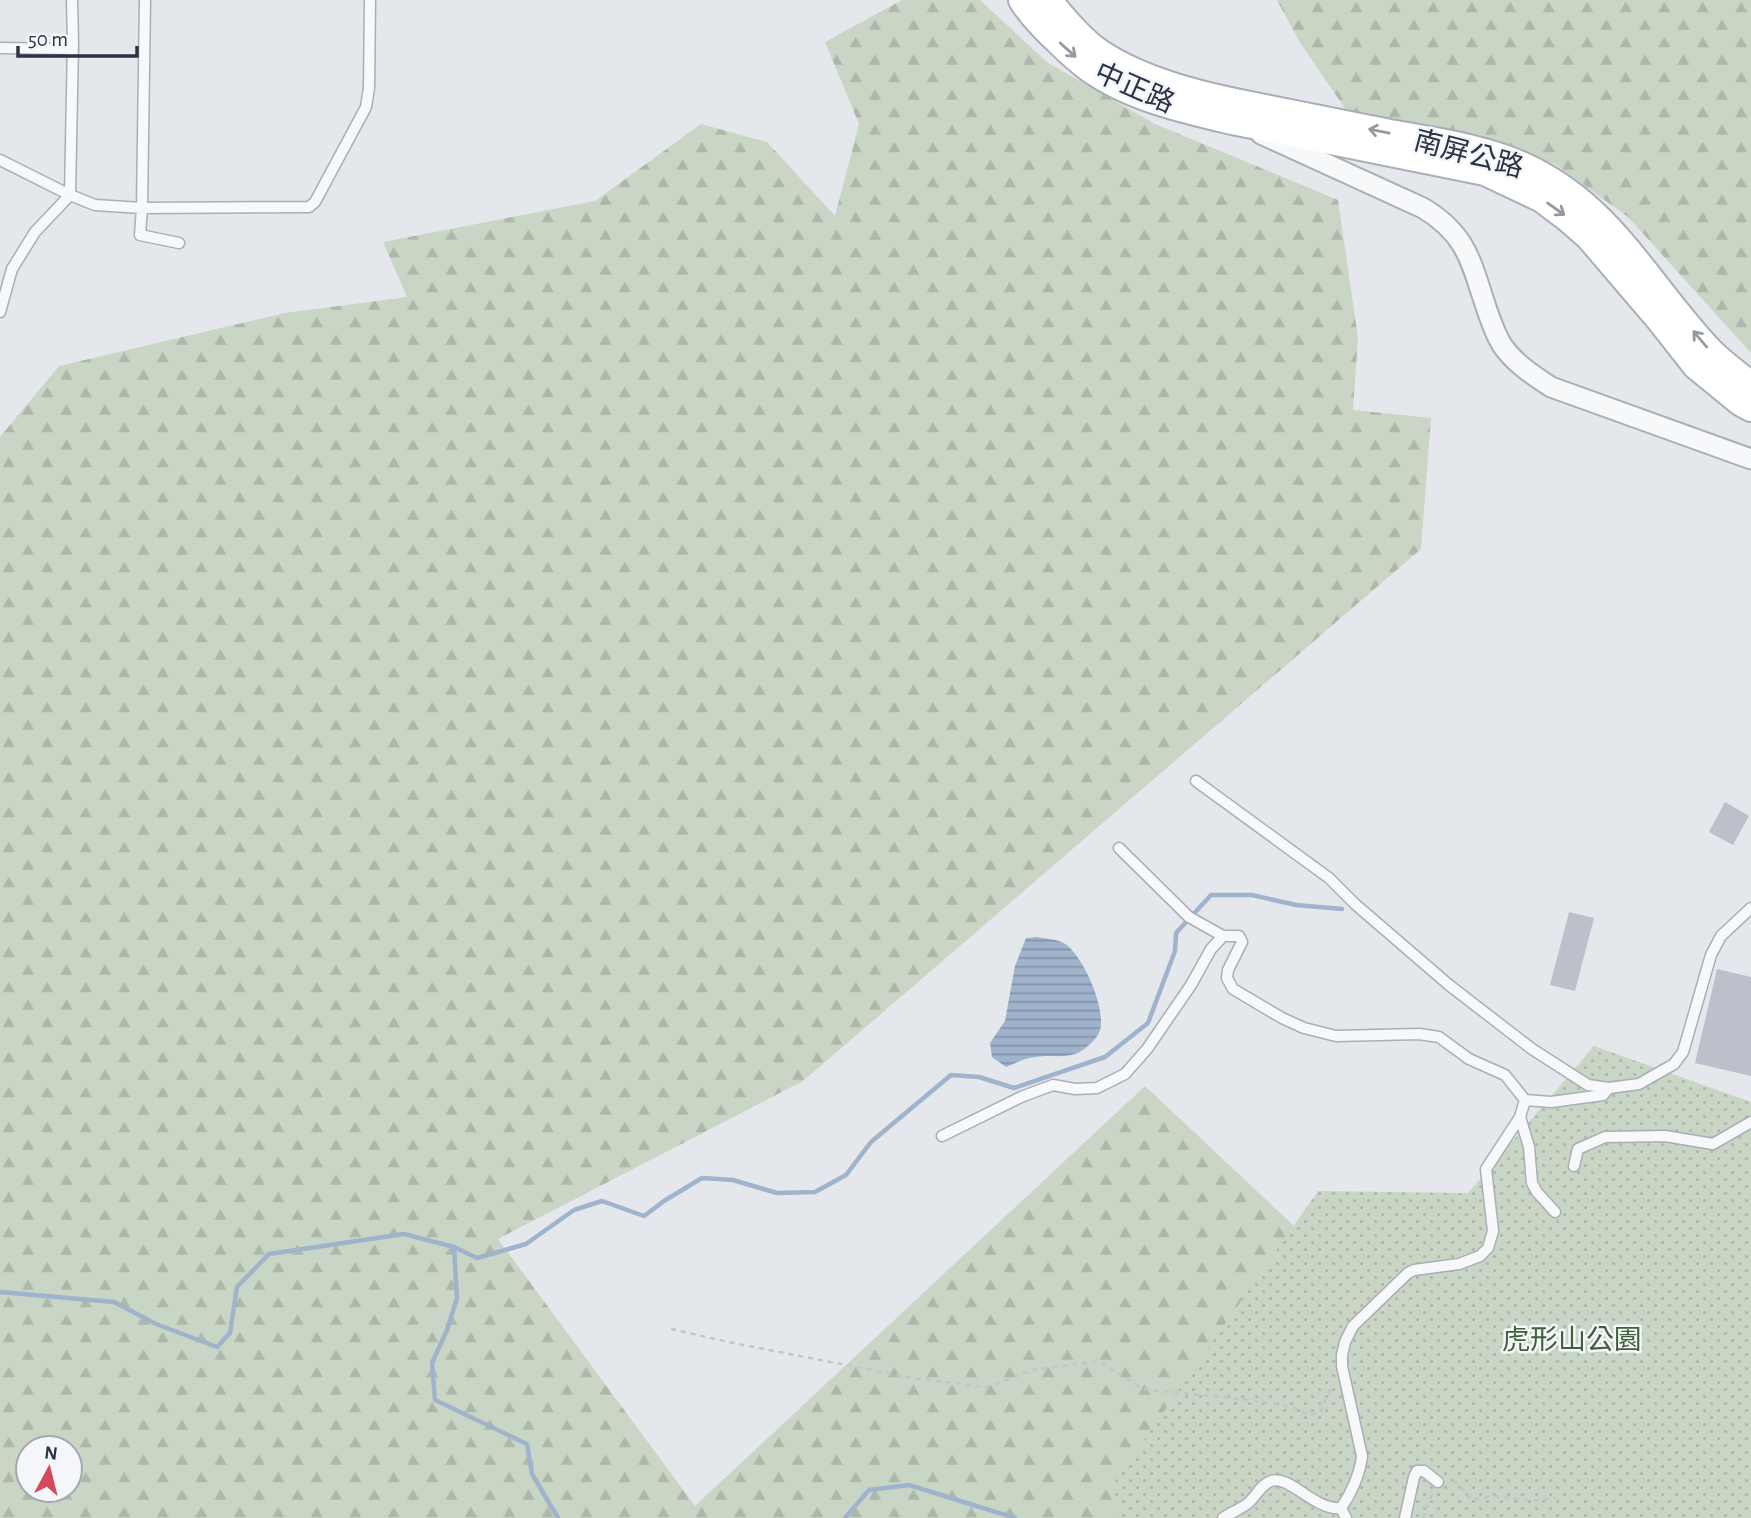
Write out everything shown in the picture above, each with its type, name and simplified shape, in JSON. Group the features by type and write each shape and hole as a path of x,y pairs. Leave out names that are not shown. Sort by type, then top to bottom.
{"main road":[{"name":"中正路","path":"1022,0 1041,25 1092,70 1124,88 1150,98 1232,121"},
{"name":"中正路","path":"1048,0 1098,52 1125,67 1185,90"},
{"name":"南屏公路","path":"1185,90 1228,101 1463,146 1536,172 1584,204 1606,225 1710,351 1751,385"},
{"name":"南屏公路","path":"1232,121 1485,172 1542,200 1589,237 1696,366 1751,408"}],"street":[{"path":"1185,90 1232,121 1423,208 1444,221 1462,243 1502,344 1527,371 1551,387 1751,459"}],"lane":[{"path":"0,312 12,269 35,232 70,195 72,0"},
{"path":"145,0 140,235 179,243"},
{"path":"0,160 94,205 142,208 309,207 315,202 366,107 369,88 370,0"},
{"path":"0,48 73,49"},
{"path":"1196,781 1329,878 1355,904 1449,985 1532,1049 1588,1085 1609,1088 1639,1084 1674,1064 1683,1052 1711,955 1721,936 1751,908"},
{"path":"1119,848 1189,917 1223,936 1239,936 1242,942 1228,970 1227,978 1233,989 1282,1018 1304,1028 1336,1036 1419,1034 1439,1037 1469,1059 1505,1075 1525,1100 1551,1102 1603,1095 1609,1088"},
{"path":"942,1136 1021,1097 1053,1085 1075,1089 1097,1088 1125,1074 1154,1038 1191,985 1211,949 1223,936"},
{"path":"1223,1518 1249,1503 1262,1486 1273,1480 1284,1481 1317,1503 1343,1513 1345,1502 1361,1467 1362,1457 1342,1366 1345,1342 1353,1326 1408,1273 1459,1264 1480,1256 1488,1248 1493,1231 1486,1169 1520,1117 1525,1100"},
{"path":"1520,1117 1529,1147 1532,1184 1555,1212"},
{"path":"1574,1166 1578,1149 1605,1137 1665,1136 1713,1144 1751,1122"},
{"path":"1405,1518 1414,1477 1418,1471 1424,1471 1438,1482"}],"path":[{"path":"671,1329 913,1378 987,1387 1032,1370 1098,1361 1143,1389 1257,1401 1293,1407 1309,1415 1320,1413 1342,1366"},
{"path":"1423,1518 1438,1482 1456,1483 1472,1500 1493,1496 1531,1501 1555,1498"}],"green space":[{"path":"902,0 980,0 1048,63 1155,124 1338,200 1358,338 1353,410 1431,418 1421,549 803,1081 498,1239 695,1506 1145,1086 1392,1318 1641,1518 0,1518 0,437 59,366 285,313 407,297 383,242 595,201 701,124 767,142 835,216 859,124 825,42"},
{"path":"1277,0 1751,0 1751,353 1628,217 1555,164 1469,135 1346,110 1299,41"},
{"name":"虎形山公園","path":"1594,1046 1751,1102 1751,1518 1120,1518 1113,1484 1318,1191 1468,1193"}],"water":[{"path":"1037,937 1065,944 1074,953 1086,972 1099,1004 1101,1028 1093,1042 1078,1053 1042,1056 1006,1067 992,1057 990,1043 1005,1021 1015,966 1026,938"}],"building":[{"path":"1725,802 1749,816 1733,845 1709,832"},
{"path":"1569,912 1594,918 1575,991 1550,985"},
{"path":"1717,969 1751,977 1751,1076 1695,1063"}],"waterway":[{"path":"454,1247 477,1258 526,1244 574,1210 602,1201 644,1216 702,1178 733,1180 777,1193 815,1192 846,1175 871,1142 951,1075 979,1077 1014,1088 1105,1057 1148,1023 1175,951 1176,933 1211,895 1252,895 1296,905 1342,909"},
{"path":"0,1292 114,1302 156,1324 217,1347 230,1333 237,1287 269,1254 404,1234 454,1247 457,1298 447,1330 432,1363 435,1400 527,1444 532,1474 558,1518"},
{"path":"845,1518 869,1490 909,1485 1015,1518"}]}
